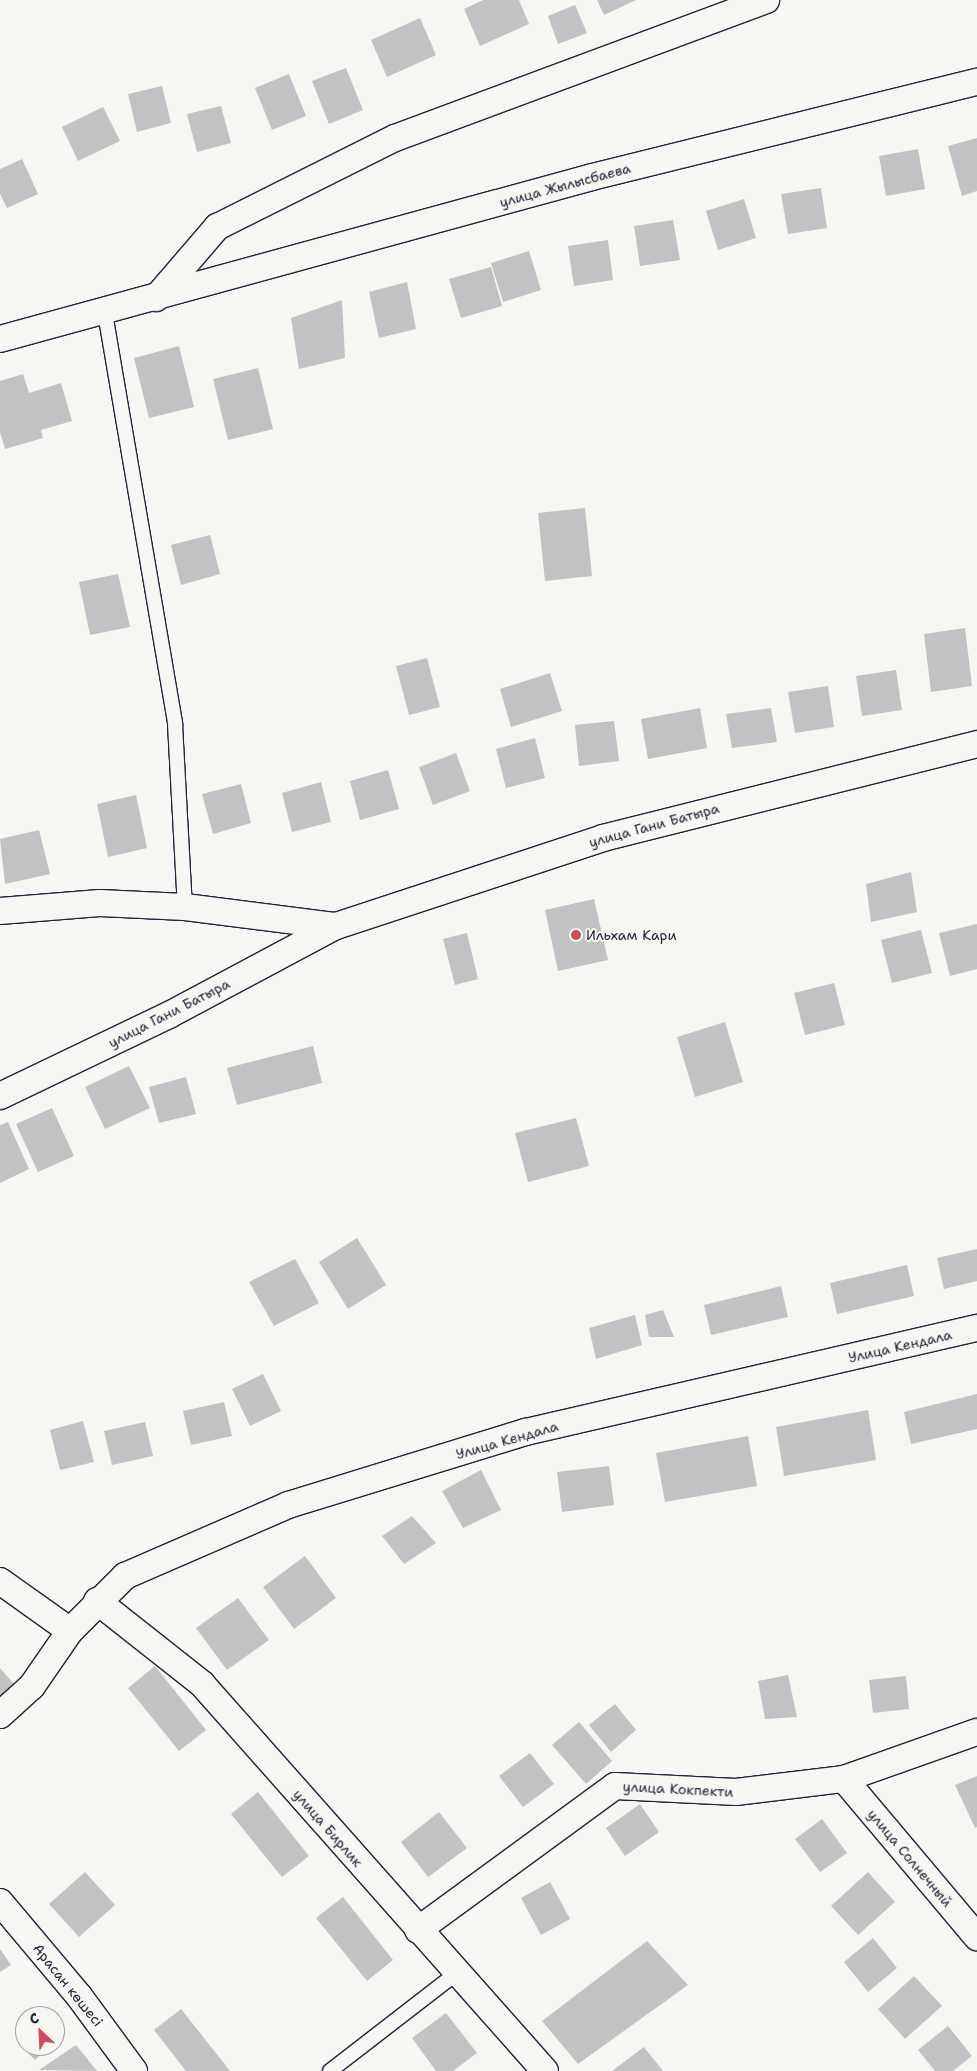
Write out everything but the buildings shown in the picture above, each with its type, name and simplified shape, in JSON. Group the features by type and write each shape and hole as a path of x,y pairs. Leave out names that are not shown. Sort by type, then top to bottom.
{"street":[{"path":"156,298 217,227 395,138 766,0"},
{"name":"улица Жылысбаева","path":"0,339 105,313 592,177 977,82"},
{"name":"улица Гани Батыра","path":"0,1096 169,1015 336,926 603,838 925,753 977,744"},
{"name":"улица Гани Батыра","path":"0,910 100,903 184,906 336,926"},
{"name":"Улица Кендала","path":"0,1715 32,1686 70,1630 97,1601 125,1576 288,1505 526,1432 977,1328"},
{"path":"0,1582 70,1630"},
{"name":"улица Бирлик","path":"97,1601 202,1684 418,1930 458,1972 545,2071"},
{"name":"улица Кокпекти","path":"418,1930 615,1786 736,1792 844,1779 977,1732"},
{"name":"улица Солнечный","path":"844,1779 977,1937"},
{"name":"Арасан көшесі","path":"0,1902 80,1996 134,2071"}],"lane":[{"path":"105,313 175,724 184,906"},
{"path":"330,2071 458,1972"}],"place":[{"name":"Ильхам Кари","path":"576,935"}]}
